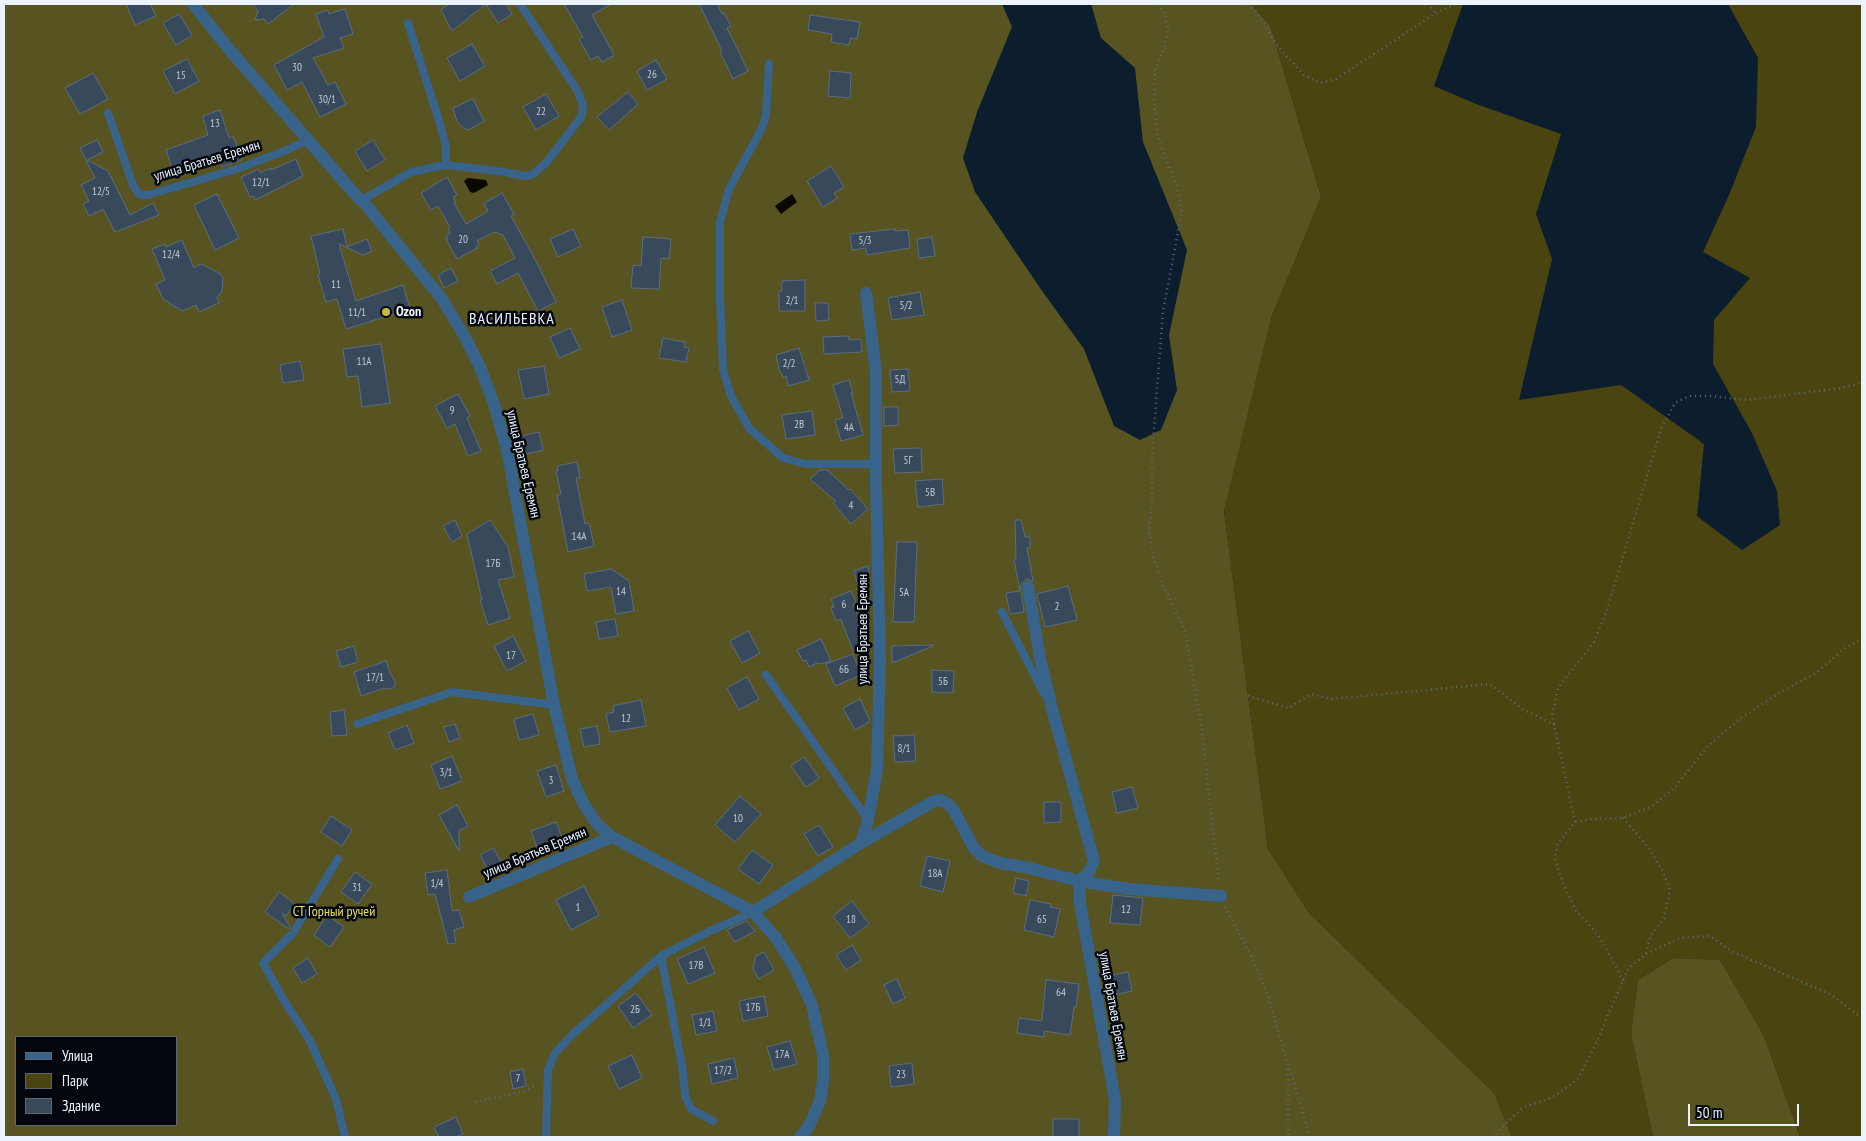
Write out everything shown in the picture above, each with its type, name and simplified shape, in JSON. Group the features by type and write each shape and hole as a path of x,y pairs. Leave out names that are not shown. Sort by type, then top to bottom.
{"street":[{"name":"улица Братьев Еремян","path":"193,4 228,48 360,200 362,200 442,299 465,337 491,395 507,450 554,705 572,779 582,801 597,824 612,837 753,912 776,938 795,968 812,1005 823,1055 823,1081 820,1101 808,1128 800,1137"},
{"name":"улица Братьев Еремян","path":"861,842 868,820 877,770 880,659 876,372 866,293"},
{"path":"1028,586 1040,658 1052,709 1094,861 1089,872 1078,881"},
{"path":"753,912 861,842 934,801 941,800 953,810 974,848 982,856 1000,863 1029,868 1078,881 1128,889 1221,896"},
{"name":"улица Братьев Еремян","path":"469,898 612,837"},
{"name":"улица Братьев Еремян","path":"1078,881 1080,903 1115,1100 1114,1137"}],"lane":[{"path":"362,200 412,172 446,165 524,176 532,175 546,163 582,116 583,106 577,90 520,4"},
{"path":"408,23 440,124 446,147 446,165"},
{"path":"769,64 766,115 762,128 729,189 720,222 720,297 723,370 731,396 749,428 783,458 806,464 876,464"},
{"name":"улица Братьев Еремян","path":"108,113 133,185 141,195 148,195 237,169 308,140"},
{"path":"1002,612 1052,709"},
{"path":"766,674 868,820"},
{"path":"358,724 452,692 554,705"},
{"path":"338,859 294,933 264,963 283,999 310,1042 336,1099 345,1137"},
{"path":"546,1137 548,1070 555,1053 573,1034 661,956 753,912"},
{"path":"661,956 683,1072 685,1095 691,1109 713,1121"}],"path":[{"path":"1158,4 1165,13 1168,32 1163,51 1155,69 1154,103 1158,138 1177,187 1182,212 1163,311 1152,456 1152,501 1149,528 1153,556 1164,587 1185,631 1201,724 1221,896 1255,963 1268,999 1310,1137"},
{"path":"1248,4 1258,15 1280,48 1304,75 1320,84 1336,79 1436,13 1456,4"},
{"path":"1427,4 1436,13"},
{"path":"1575,822 1552,714 1558,688 1594,642 1607,610 1661,429 1675,403 1690,396 1746,400 1842,388 1862,382"},
{"path":"1623,981 1604,944 1576,911 1563,883 1555,859 1558,843 1575,822 1590,819 1623,818 1651,807 1676,787 1708,746 1741,718 1779,693 1816,673 1844,649 1862,638"},
{"path":"1248,696 1289,708 1311,694 1331,699 1490,684 1524,710 1555,724"},
{"path":"1623,818 1649,848 1662,870 1670,890 1664,918 1650,937 1646,954"},
{"path":"1492,1137 1522,1108 1553,1097 1577,1080 1595,1046 1628,969 1646,954 1680,938 1710,936 1731,951 1830,994 1862,1018"},
{"path":"1288,1064 1289,1137"},
{"path":"475,1102 525,1091 534,1087 539,1082"}],"green space":[{"name":"СТ Горный ручей","path":"4,4 1002,4 1012,27 977,112 963,158 975,192 1084,349 1114,426 1140,440 1161,430 1177,390 1169,335 1187,250 1143,142 1135,68 1101,38 1091,4 1251,4 1270,25 1321,197 1272,316 1224,511 1268,849 1309,913 1494,1093 1512,1137 4,1137"},
{"path":"1251,4 1463,4 1434,86 1476,104 1561,134 1536,214 1552,259 1519,400 1621,385 1704,444 1697,516 1742,550 1780,525 1777,491 1752,433 1713,364 1714,320 1750,278 1703,252 1729,195 1756,127 1758,58 1728,4 1862,4 1862,1137 1800,1137 1764,1036 1720,960 1673,958 1638,980 1631,1034 1653,1137 1512,1137 1494,1093 1309,913 1268,849 1224,511 1272,316 1321,197 1270,25"},
{"path":"1673,958 1720,960 1764,1036 1800,1137 1653,1137 1631,1034 1638,980"}],"shaded area":[{"path":"468,178 486,180 488,185 474,193 470,192 464,181"},
{"path":"792,194 797,202 781,214 775,206"}],"building":[{"path":"126,4 150,4 156,16 135,25"},
{"path":"252,4 294,4 268,24 264,19 255,20 258,11"},
{"path":"449,4 486,4 452,31 441,10"},
{"path":"486,4 506,4 512,14 498,23"},
{"path":"564,4 611,4 592,15 614,55 602,62 598,56 591,60 579,39 583,37"},
{"path":"699,4 717,4 722,14 724,13 731,26 727,28 748,71 733,79 720,52 722,51"},
{"path":"345,9 353,34 340,38 344,48 313,58 328,85 335,82 346,104 320,117 302,82 287,90 274,65 324,37 316,14 328,10 329,14"},
{"path":"179,14 192,35 176,45 163,23"},
{"path":"810,15 860,22 857,39 850,38 849,45 831,42 832,34 808,30"},
{"path":"472,44 485,66 460,81 447,58"},
{"path":"187,59 199,81 175,94 163,71"},
{"path":"656,60 667,79 647,90 637,71"},
{"path":"830,71 851,73 850,98 828,96"},
{"path":"93,73 108,99 80,114 65,88"},
{"path":"628,92 638,104 609,130 597,117"},
{"path":"546,94 559,116 536,130 523,107"},
{"path":"473,99 484,121 468,130 463,128 457,121 453,108"},
{"path":"220,110 229,138 233,136 242,160 222,167 220,161 175,177 166,150 208,135 203,116"},
{"path":"97,140 103,152 87,160 108,171 130,215 153,203 159,215 115,232 103,209 89,216 83,204 89,201 81,185 95,178 80,148"},
{"path":"373,140 385,160 367,171 355,151"},
{"path":"296,159 303,176 255,200 254,196 250,197 241,177 259,169 260,173 271,168 271,170"},
{"path":"831,166 844,187 834,193 837,198 823,207 807,181"},
{"path":"447,177 457,195 453,197 456,202 454,203 466,224 488,211 484,203 502,193 514,214 511,216 556,302 538,311 518,273 497,284 490,271 515,258 503,235 494,232 477,241 479,245 477,248 457,259 446,239 448,238 446,235 450,233 448,229 450,227 438,206 431,210 421,193"},
{"path":"217,194 239,238 215,250 194,205"},
{"path":"343,229 347,247 367,239 372,251 363,255 339,244 356,301 403,285 410,309 346,329 337,299 326,302 318,275 320,274 311,236"},
{"path":"573,229 581,246 558,257 550,239"},
{"path":"895,229 895,231 908,230 910,248 867,255 866,248 852,250 850,234"},
{"path":"643,237 671,239 669,259 661,258 659,289 631,288 633,265 641,266"},
{"path":"932,237 935,256 919,258 917,239"},
{"path":"182,240 194,268 201,264 219,273 223,278 222,292 217,297 219,303 199,312 196,305 182,311 163,299 156,284 165,280 152,249 165,244 166,247"},
{"path":"451,268 458,281 444,288 438,275"},
{"path":"805,280 805,311 779,311 779,291 782,291 782,281"},
{"path":"920,292 924,315 892,320 888,298"},
{"path":"622,300 632,330 612,337 602,307"},
{"path":"815,303 828,303 829,320 816,321"},
{"path":"570,328 580,349 559,358 550,337"},
{"path":"849,336 849,340 861,339 862,352 824,354 823,337"},
{"path":"663,338 685,342 684,347 689,348 686,362 659,358"},
{"path":"381,344 390,403 362,407 358,376 347,377 343,349"},
{"path":"799,348 809,380 788,386 786,376 783,377 779,369 776,355"},
{"path":"300,361 304,380 283,383 280,365"},
{"path":"544,366 549,394 524,399 518,370"},
{"path":"908,369 910,391 892,392 890,370"},
{"path":"849,380 863,435 841,441 835,420 843,418 833,385"},
{"path":"458,394 470,416 467,418 481,451 468,456 455,424 447,428 435,406"},
{"path":"884,407 898,407 898,425 884,426"},
{"path":"812,411 815,435 786,439 782,415"},
{"path":"539,432 543,450 522,455 517,437"},
{"path":"921,448 922,472 895,473 893,449"},
{"path":"577,462 580,478 576,478 585,524 589,523 594,546 568,552 557,495 561,494 556,471 558,471 557,466"},
{"path":"820,470 827,470 850,489 868,509 851,524 833,503 836,501 810,479"},
{"path":"942,479 944,504 918,507 915,481"},
{"path":"455,520 462,536 452,542 443,526"},
{"path":"490,520 508,547 514,577 498,580 510,618 488,625 480,600 482,600 467,534"},
{"path":"1015,520 1021,520 1025,537 1030,537 1030,548 1027,548 1033,581 1026,579 1020,585 1024,612 1010,614 1006,593 1020,591 1014,559 1016,559"},
{"path":"897,542 917,542 914,622 893,622"},
{"path":"868,566 870,579 857,582 854,571"},
{"path":"611,569 629,581 634,611 616,614 611,587 587,591 584,574"},
{"path":"1068,586 1077,620 1045,627 1037,594"},
{"path":"851,591 856,602 853,604 870,645 853,651 841,619 836,621 831,608 834,607 831,599"},
{"path":"615,619 618,636 599,639 596,622"},
{"path":"748,631 760,653 742,663 730,641"},
{"path":"513,636 526,661 507,671 494,646"},
{"path":"821,639 831,661 817,663 809,667 806,660 803,661 797,650"},
{"path":"354,646 358,662 341,667 336,651"},
{"path":"892,646 933,646 892,663"},
{"path":"853,654 861,675 835,686 826,664"},
{"path":"386,661 395,681 395,686 391,689 384,688 361,696 354,672"},
{"path":"932,670 954,671 953,693 932,692"},
{"path":"747,677 759,699 739,710 727,688"},
{"path":"860,699 870,721 855,730 843,708"},
{"path":"641,700 646,726 610,732 606,714 614,712 613,706"},
{"path":"344,710 347,735 332,736 330,712"},
{"path":"533,714 539,735 519,740 514,719"},
{"path":"455,724 460,738 449,742 444,727"},
{"path":"407,725 414,743 395,750 388,733"},
{"path":"597,726 600,744 584,747 580,729"},
{"path":"914,735 916,761 895,762 893,736"},
{"path":"452,756 462,781 440,789 431,765"},
{"path":"804,757 819,778 806,787 791,766"},
{"path":"556,765 564,791 546,797 537,771"},
{"path":"1132,787 1138,808 1117,813 1112,792"},
{"path":"740,796 761,814 735,842 715,825"},
{"path":"1044,802 1061,802 1061,822 1044,823"},
{"path":"457,805 468,826 459,831 459,851 439,815"},
{"path":"331,816 352,830 342,846 321,832"},
{"path":"556,822 564,843 539,852 531,831"},
{"path":"819,825 833,847 818,856 804,834"},
{"path":"493,848 502,863 488,870 480,855"},
{"path":"752,850 773,865 759,884 738,869"},
{"path":"927,856 950,861 943,892 920,886"},
{"path":"447,870 452,911 459,910 464,927 454,930 456,943 448,944 435,894 428,895 425,873"},
{"path":"355,872 372,884 358,904 341,892"},
{"path":"1016,878 1029,881 1026,896 1013,893"},
{"path":"584,886 599,915 571,930 556,900"},
{"path":"279,892 295,904 286,916 282,913 290,927 289,929 265,912"},
{"path":"1113,895 1143,898 1140,925 1110,923"},
{"path":"1030,900 1051,904 1050,907 1060,909 1054,937 1024,930"},
{"path":"852,901 869,924 850,938 833,916"},
{"path":"327,915 344,927 330,947 314,935"},
{"path":"746,921 755,931 735,942 727,930"},
{"path":"852,945 861,960 846,970 836,955"},
{"path":"704,947 715,973 688,984 677,959"},
{"path":"764,952 774,970 759,979 753,969 756,956"},
{"path":"308,958 317,974 302,983 293,968"},
{"path":"1128,972 1132,991 1108,996 1104,977"},
{"path":"897,979 905,998 893,1004 884,985"},
{"path":"1046,980 1079,984 1070,1035 1044,1031 1044,1037 1017,1033 1019,1018 1042,1021"},
{"path":"636,993 652,1015 633,1028 618,1006"},
{"path":"764,996 768,1016 743,1021 739,1001"},
{"path":"713,1011 717,1031 696,1035 692,1015"},
{"path":"790,1041 797,1064 774,1070 767,1047"},
{"path":"632,1055 642,1078 619,1089 608,1066"},
{"path":"734,1058 738,1078 712,1084 708,1064"},
{"path":"912,1063 914,1084 891,1087 889,1066"},
{"path":"523,1069 526,1086 513,1089 510,1072"},
{"path":"456,1117 463,1134 455,1137 439,1137 434,1127"},
{"path":"1053,1119 1079,1119 1079,1137 1053,1137"}],"place":[{"name":"Ozon","path":"386,312"}],"district":[{"name":"ВАСИЛЬЕВКА","path":"512,319"}]}
